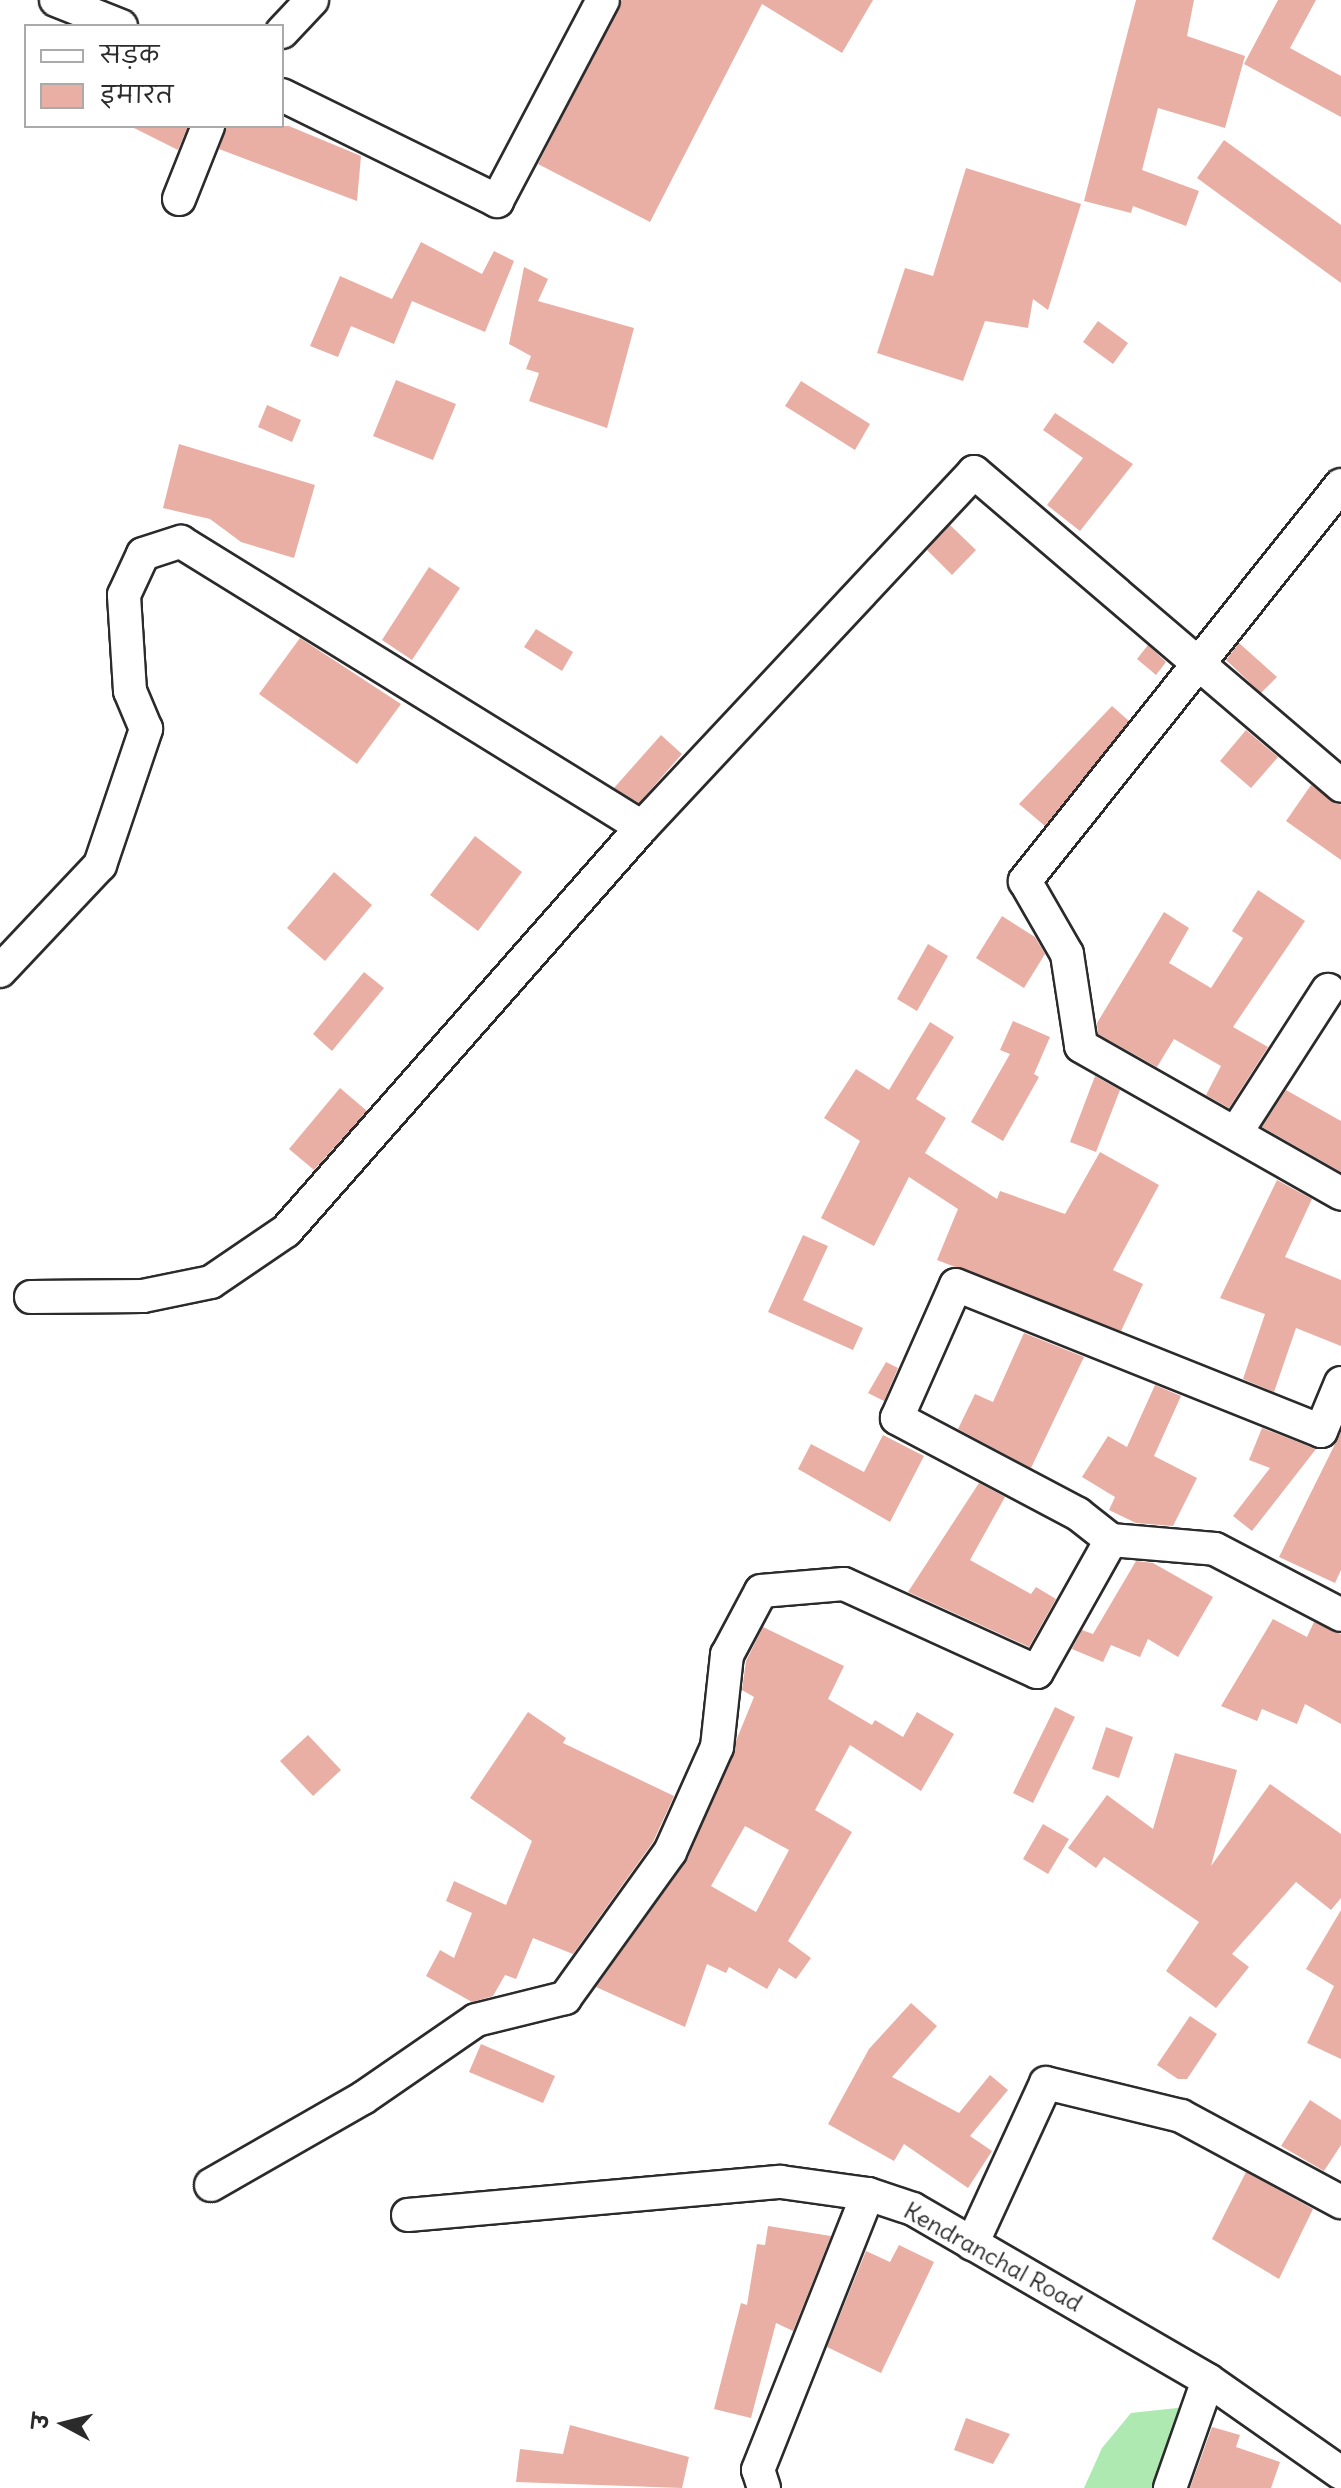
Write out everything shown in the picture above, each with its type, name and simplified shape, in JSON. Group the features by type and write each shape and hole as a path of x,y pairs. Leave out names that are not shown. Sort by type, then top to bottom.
{"street":[{"path":"56,0 116,24"},
{"path":"284,30 312,0"},
{"path":"284,96 497,201 603,0"},
{"path":"179,199 207,128"},
{"path":"31,1297 143,1296 211,1282 286,1231 642,827 974,472 1341,786"},
{"path":"1341,485 1025,881 1067,954 1081,1046 1237,1131 1341,1194"},
{"path":"0,971 100,865 146,729 130,691 124,595 143,554 181,542 642,827"},
{"path":"1237,1131 1328,990"},
{"path":"1341,1383 1321,1431 956,1285 897,1418 1078,1514 1111,1540 1215,1549 1341,1615"},
{"path":"211,2185 363,2098 476,2020 565,1998 670,1852 717,1747 727,1655 761,1591 844,1584 1037,1672 1111,1540"},
{"path":"972,2244 1046,2083 1181,2116 1341,2202"},
{"name":"Kendranchal Road","path":"408,2215 781,2182 868,2194 972,2244 1208,2380 1341,2473"},
{"path":"764,2488 758,2470 868,2194"},
{"path":"1170,2488 1208,2380"}],"green space":[{"path":"1186,2407 1161,2488 1084,2488 1102,2448 1131,2413"}],"building":[{"path":"622,0 873,0 842,53 762,4 650,222 538,164"},
{"path":"1136,0 1194,0 1187,36 1245,56 1225,128 1158,108 1142,170 1199,191 1186,226 1133,206 1131,213 1084,201"},
{"path":"1278,0 1316,0 1290,48 1341,76 1341,117 1244,64"},
{"path":"289,126 361,156 357,201 219,149 226,128"},
{"path":"134,128 187,128 178,150"},
{"path":"1224,140 1341,225 1341,283 1197,178"},
{"path":"966,168 1081,204 1048,310 1033,299 1028,328 985,321 963,381 877,353 905,268 933,276"},
{"path":"421,242 482,274 494,251 514,261 485,332 412,301 394,344 351,326 338,357 310,346 340,276 392,299"},
{"path":"524,267 548,279 538,301 634,328 607,428 529,401 539,373 526,369 531,356 509,344"},
{"path":"1098,321 1128,343 1113,364 1083,342"},
{"path":"396,380 456,404 433,460 373,436"},
{"path":"801,381 870,424 855,450 785,406"},
{"path":"267,405 301,420 292,442 258,427"},
{"path":"1055,413 1133,464 1080,531 1047,505 1083,458 1043,430"},
{"path":"179,444 315,485 294,558 241,542 210,519 163,508"},
{"path":"950,525 976,550 952,575 927,550"},
{"path":"429,567 460,588 412,660 382,640"},
{"path":"536,629 573,652 562,671 524,647"},
{"path":"300,638 401,704 357,764 259,694"},
{"path":"1239,643 1277,677 1261,693 1226,660"},
{"path":"1148,645 1166,662 1156,675 1137,659"},
{"path":"1112,706 1129,721 1045,826 1019,804"},
{"path":"1246,730 1278,757 1251,788 1220,761"},
{"path":"661,735 682,754 639,803 614,788"},
{"path":"1311,785 1341,805 1341,860 1286,821"},
{"path":"475,836 522,872 478,931 430,895"},
{"path":"334,872 372,905 325,961 287,928"},
{"path":"1258,890 1305,921 1233,1027 1268,1047 1229,1108 1206,1095 1221,1066 1174,1039 1157,1067 1098,1034 1097,1023 1164,912 1189,928 1169,963 1211,988 1243,938 1232,931"},
{"path":"1002,916 1035,937 1045,954 1024,988 976,958"},
{"path":"928,944 948,956 917,1011 897,999"},
{"path":"364,972 384,988 332,1051 313,1034"},
{"path":"1013,1021 1050,1037 1034,1074 1039,1077 1003,1141 971,1122 1010,1054 1000,1050"},
{"path":"930,1022 954,1037 916,1099 946,1118 925,1153 997,1199 1000,1191 1065,1214 1100,1152 1159,1185 1113,1270 1143,1284 1121,1331 937,1260 958,1209 909,1177 874,1246 821,1218 860,1141 824,1118 856,1069 889,1090"},
{"path":"1095,1076 1120,1090 1096,1152 1070,1142"},
{"path":"340,1088 367,1111 314,1170 289,1149"},
{"path":"1286,1090 1341,1121 1341,1172 1262,1127"},
{"path":"1277,1180 1312,1199 1285,1257 1341,1280 1341,1346 1296,1328 1274,1392 1243,1379 1265,1314 1220,1298"},
{"path":"803,1235 828,1246 803,1300 863,1328 853,1350 768,1312"},
{"path":"1024,1333 1084,1357 1031,1468 958,1429 975,1394 993,1402"},
{"path":"886,1362 898,1368 884,1401 868,1393"},
{"path":"1155,1385 1181,1396 1154,1456 1197,1478 1173,1526 1136,1523 1109,1510 1115,1497 1082,1477 1108,1436 1127,1447"},
{"path":"1262,1428 1316,1449 1252,1531 1233,1516 1270,1468 1249,1460"},
{"path":"1341,1432 1341,1570 1335,1583 1279,1557"},
{"path":"883,1435 924,1456 890,1522 798,1469 811,1444 864,1472"},
{"path":"979,1483 1005,1497 970,1560 1031,1594 1036,1587 1056,1599 1029,1647 908,1592"},
{"path":"1136,1561 1153,1563 1213,1597 1178,1657 1148,1639 1140,1657 1111,1645 1103,1662 1072,1649 1082,1630 1093,1634"},
{"path":"1273,1619 1307,1637 1314,1622 1341,1634 1341,1724 1305,1704 1297,1724 1262,1709 1257,1721 1221,1706"},
{"path":"763,1627 844,1666 828,1699 872,1725 875,1720 903,1737 917,1712 954,1734 921,1791 850,1745 815,1810 852,1832 788,1941 811,1958 796,1979 779,1968 767,1989 729,1967 726,1973 707,1964 685,2027 596,1987 687,1860 754,1697 742,1690 746,1661","holes":["745,1826 789,1850 756,1912 711,1886"]},
{"path":"1055,1707 1075,1717 1033,1803 1013,1793"},
{"path":"528,1712 566,1738 563,1743 674,1796 653,1842 573,1954 533,1938 516,1979 505,1975 493,1996 472,2002 426,1976 440,1950 454,1958 472,1913 446,1901 454,1881 506,1905 532,1841 470,1798"},
{"path":"1106,1727 1133,1737 1119,1778 1092,1769"},
{"path":"308,1735 341,1770 313,1796 280,1761"},
{"path":"1175,1753 1237,1770 1211,1866 1270,1784 1341,1834 1341,1898 1331,1910 1296,1882 1232,1954 1249,1967 1216,2008 1166,1971 1199,1922 1104,1857 1096,1868 1068,1848 1107,1795 1153,1829"},
{"path":"1043,1824 1069,1839 1048,1874 1023,1859"},
{"path":"1341,1910 1341,2059 1307,2043 1334,1986 1306,1969"},
{"path":"911,2003 937,2026 892,2077 959,2113 990,2075 1008,2090 970,2136 992,2151 968,2188 904,2144 894,2161 828,2124 869,2049"},
{"path":"1190,2016 1217,2034 1187,2079 1178,2079 1157,2065"},
{"path":"481,2044 555,2076 543,2103 469,2072"},
{"path":"1310,2100 1341,2120 1341,2145 1324,2171 1281,2146"},
{"path":"1246,2172 1313,2209 1279,2279 1212,2239"},
{"path":"768,2226 831,2236 793,2331 776,2323 751,2418 714,2409 741,2303 747,2305 757,2244 765,2245"},
{"path":"899,2245 934,2262 881,2373 827,2347 866,2251 890,2262"},
{"path":"966,2418 1010,2434 993,2464 954,2450"},
{"path":"570,2425 689,2457 682,2488 516,2482 520,2449 563,2454"},
{"path":"1212,2427 1240,2435 1236,2447 1280,2462 1271,2488 1190,2488"}]}
